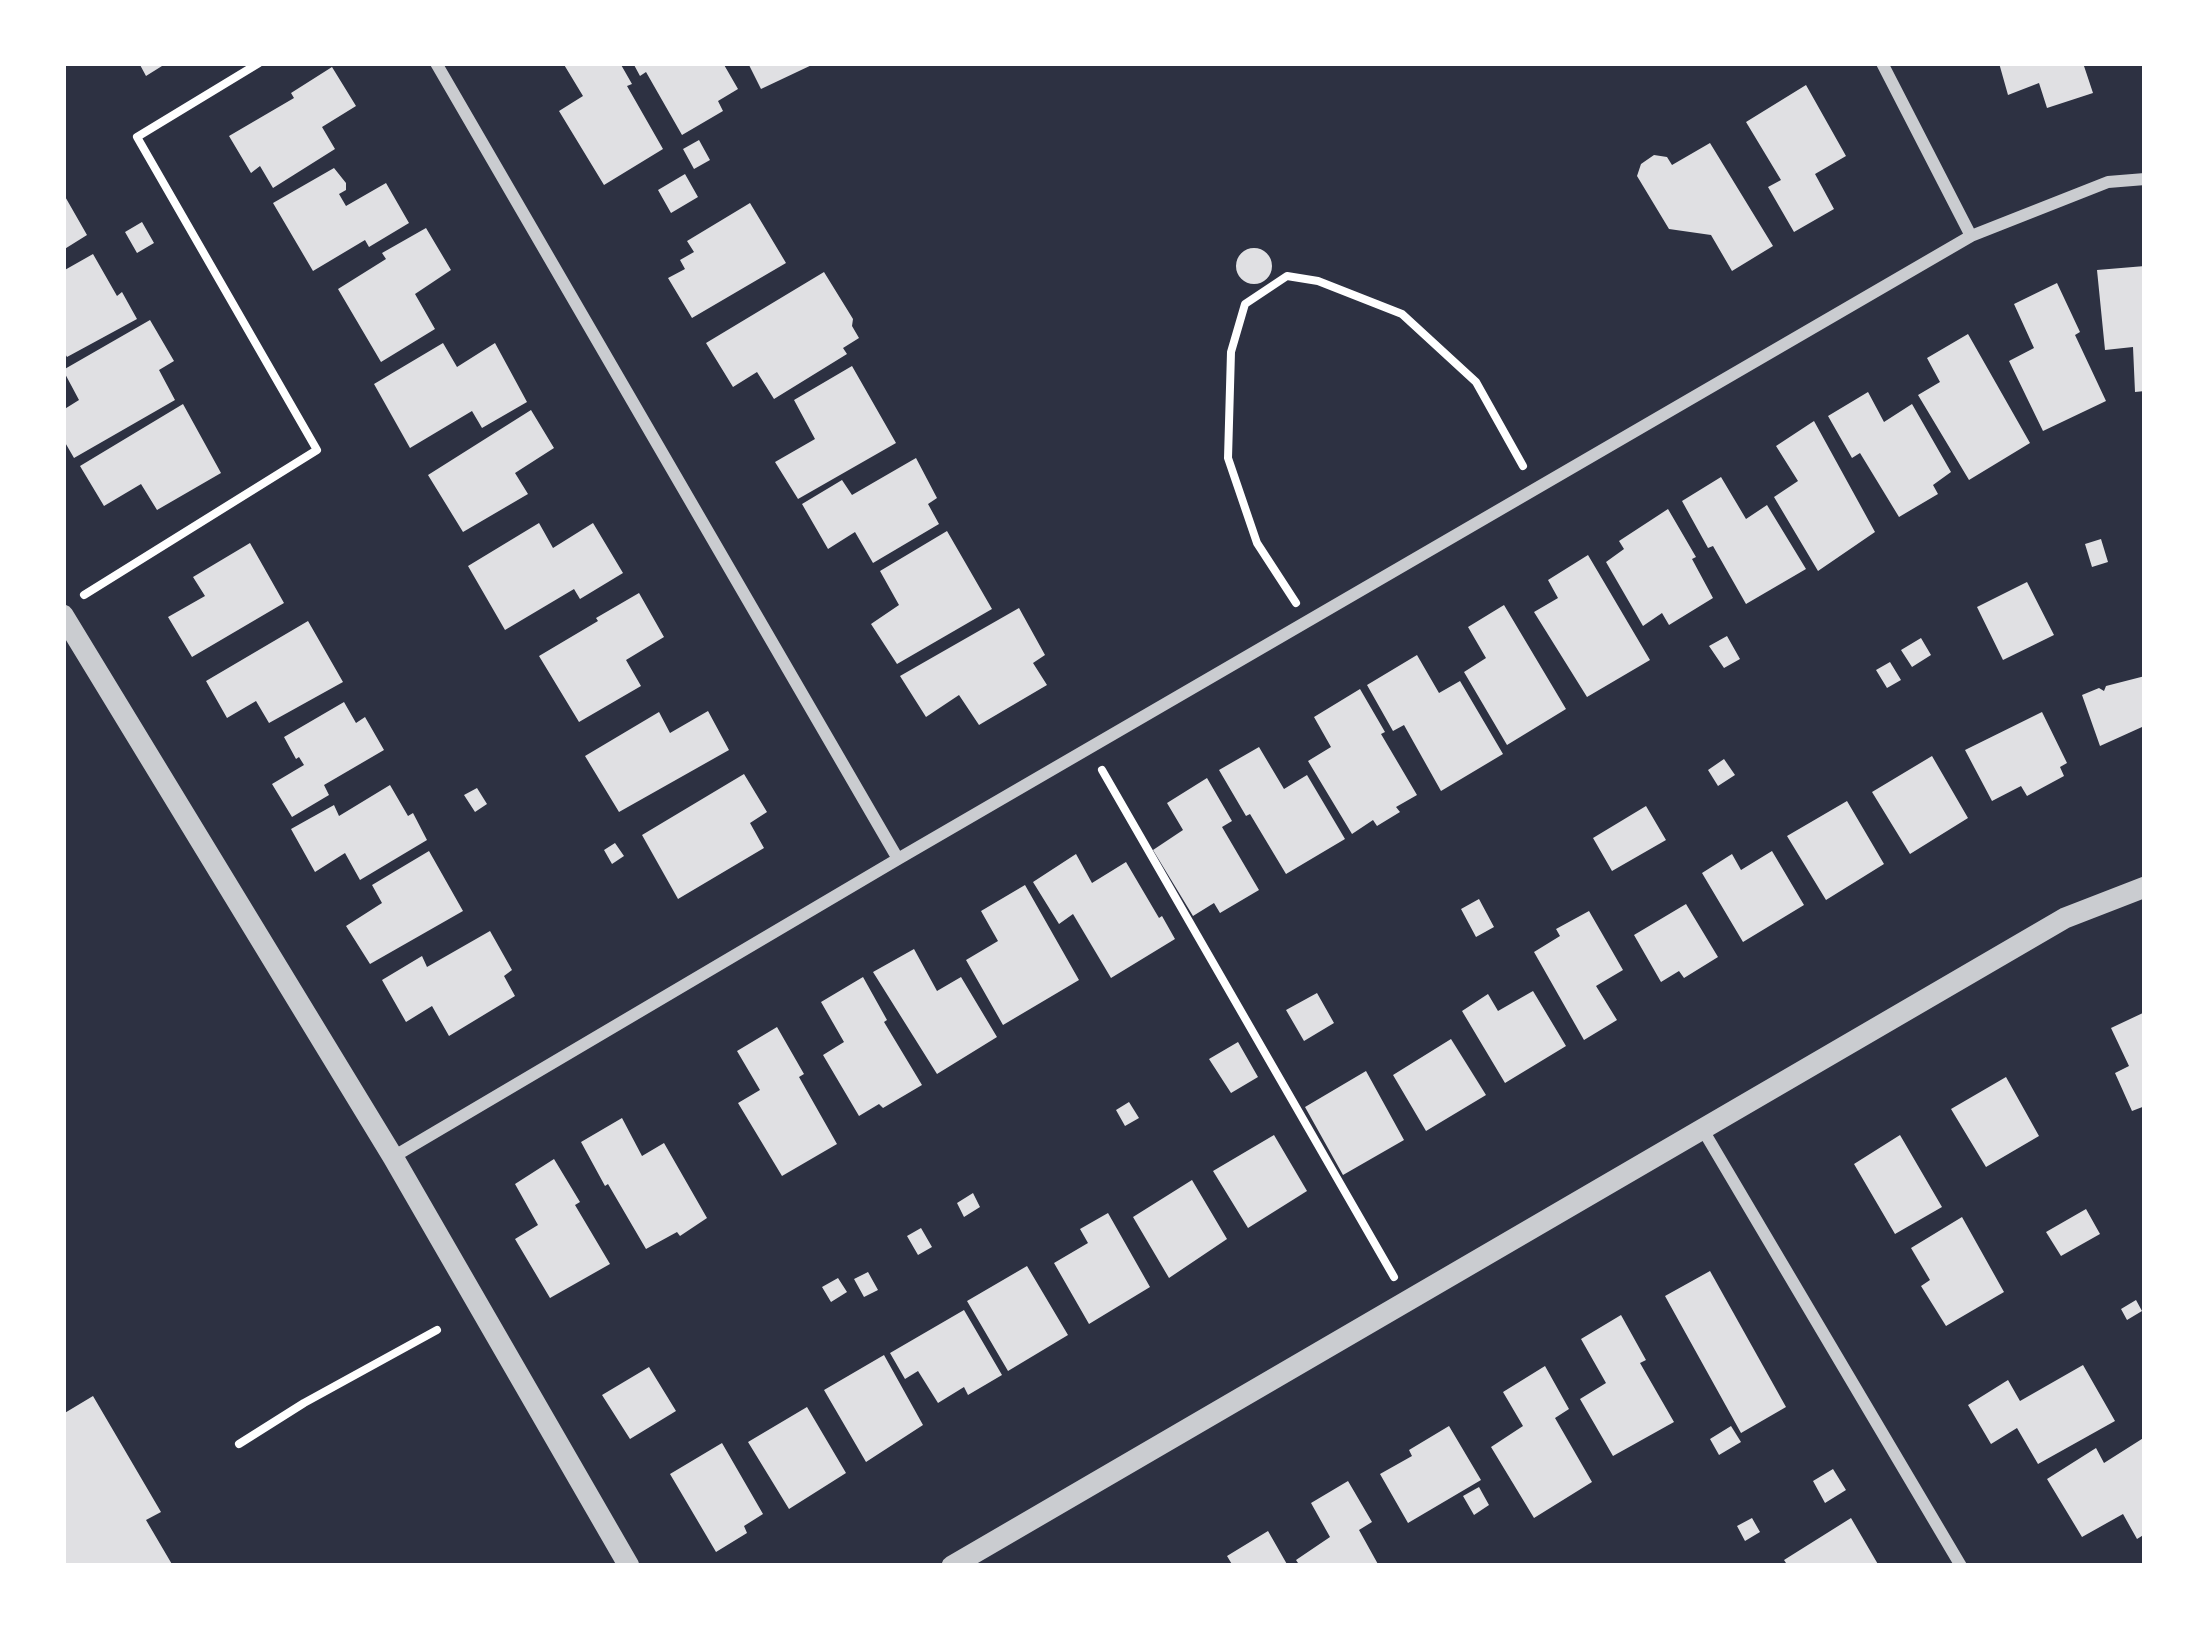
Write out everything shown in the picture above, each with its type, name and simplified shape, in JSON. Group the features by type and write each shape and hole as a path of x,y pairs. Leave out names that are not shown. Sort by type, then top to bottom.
{"street":[{"path":"436,63 898,859"},
{"path":"1882,63 1971,236"},
{"path":"393,1157 1971,236 2108,182 2145,179"},
{"path":"71,607 629,1566"},
{"path":"952,1566 2065,918 2145,887"},
{"path":"1702,1130 1961,1566"}],"path":[{"path":"71,607 317,450 137,137 259,63"},
{"path":"1307,622 1257,543 1228,458 1231,352 1245,304 1287,276 1318,280 1402,314 1476,382 1536,489"},
{"path":"1089,748 1408,1301"},
{"path":"238,1444 436,1330"}],"building":[{"path":"139,63 161,63 162,66 146,76"},
{"path":"563,63 620,63 632,84 627,86 663,149 604,185 559,111 583,96"},
{"path":"633,63 723,63 738,89 718,101 723,111 682,135 646,72 640,76"},
{"path":"748,63 816,63 761,89"},
{"path":"1999,63 2083,63 2093,93 2047,108 2039,83 2008,95"},
{"path":"332,67 356,106 322,127 335,149 273,188 260,166 251,173 229,136 294,98 291,93"},
{"path":"1806,85 1846,156 1815,174 1834,209 1794,232 1768,187 1781,180 1746,122"},
{"path":"699,140 710,160 694,169 683,149"},
{"path":"1710,143 1773,246 1732,271 1711,235 1669,229 1637,176 1641,164 1654,155 1667,157 1672,165"},
{"path":"334,168 346,183 346,190 339,194 346,206 386,183 409,223 369,247 365,240 313,271 273,203"},
{"path":"685,174 698,197 671,213 658,190"},
{"path":"63,193 87,235 63,250"},
{"path":"750,203 786,263 692,318 668,278 685,269 680,260 694,252 687,241"},
{"path":"142,222 154,243 137,253 125,232"},
{"path":"426,228 451,270 415,294 435,329 381,362 338,289 386,259 382,253"},
{"path":"1254,248 1267,253 1272,266 1267,279 1254,284 1241,279 1236,266 1241,253"},
{"path":"93,254 117,296 122,292 137,319 67,357 63,350 63,271"},
{"path":"2145,266 2145,391 2135,392 2133,347 2105,350 2097,270"},
{"path":"824,272 853,319 859,338 843,348 847,354 774,399 757,372 733,387 706,343"},
{"path":"2057,283 2106,401 2043,431 2009,361 2034,348 2014,304"},
{"path":"150,320 174,361 159,370 175,400 74,458 63,439 63,410 79,400 63,370"},
{"path":"1968,334 2030,443 1969,480 1918,395 1940,382 1927,358"},
{"path":"443,343 457,367 495,343 527,402 482,428 472,411 410,448 374,384"},
{"path":"852,366 896,443 798,499 775,462 815,439 794,400"},
{"path":"1868,392 1884,422 1912,404 1951,472 1933,485 1938,494 1899,517 1860,453 1852,458 1828,416"},
{"path":"183,404 221,473 157,510 141,484 104,506 80,466"},
{"path":"531,410 554,448 515,473 528,494 463,532 428,475"},
{"path":"1814,421 1875,532 1818,571 1774,497 1798,481 1776,446"},
{"path":"916,458 937,498 928,504 939,524 873,563 855,532 828,549 802,504 842,480 852,495"},
{"path":"1721,477 1746,519 1767,505 1806,569 1746,604 1682,501"},
{"path":"1668,509 1713,598 1669,625 1662,613 1643,626 1606,562 1624,549 1619,541"},
{"path":"539,523 553,548 593,523 623,573 580,599 574,589 505,630 468,566"},
{"path":"947,531 992,609 897,664 871,624 899,605 880,571"},
{"path":"2101,539 2108,562 2092,567 2085,544"},
{"path":"250,543 284,603 192,657 168,617 205,596 193,577"},
{"path":"1588,555 1650,660 1587,697 1534,612 1558,598 1548,580"},
{"path":"2027,582 2054,635 2003,660 1977,607"},
{"path":"639,593 664,637 626,660 641,686 579,722 539,656"},
{"path":"1504,605 1566,709 1507,745 1464,672 1486,658 1468,627"},
{"path":"1019,608 1045,655 1033,663 1047,685 979,725 959,695 926,717 900,676"},
{"path":"308,621 343,682 269,723 256,701 227,718 206,681"},
{"path":"1727,636 1740,659 1724,668 1709,646"},
{"path":"1921,638 1931,655 1912,667 1901,650"},
{"path":"1417,655 1439,693 1460,681 1503,754 1441,791 1404,725 1393,731 1367,685"},
{"path":"1890,662 1901,680 1887,688 1876,670"},
{"path":"2145,676 2145,735 2142,727 2100,746 2082,695"},
{"path":"1360,689 1417,795 1377,826 1373,820 1352,834 1308,761 1331,747 1314,717"},
{"path":"344,702 356,723 365,717 384,750 324,785 329,795 292,817 272,784 304,765 284,737"},
{"path":"708,711 729,750 619,812 585,756 659,712 670,733"},
{"path":"2042,712 2067,763 2060,767 2064,776 2027,796 2021,786 1992,801 1965,750"},
{"path":"1259,747 1284,789 1307,775 1345,839 1286,874 1219,770"},
{"path":"1932,756 1968,818 1910,854 1872,792"},
{"path":"1724,759 1735,775 1718,786 1708,770"},
{"path":"744,774 767,812 750,823 764,848 678,899 642,835"},
{"path":"1207,778 1232,821 1222,827 1259,890 1220,913 1214,903 1193,916 1153,850 1183,830 1167,803"},
{"path":"390,785 427,840 360,880 345,853 315,872 291,829 334,805 339,816"},
{"path":"477,788 487,804 475,812 464,795"},
{"path":"1847,801 1884,864 1826,900 1787,836"},
{"path":"1646,806 1666,840 1612,871 1593,838"},
{"path":"615,843 624,856 612,864 604,850"},
{"path":"429,851 463,911 370,964 346,926 382,903 372,885"},
{"path":"1772,851 1804,905 1743,942 1702,873 1732,854 1741,870"},
{"path":"1076,854 1092,883 1126,862 1175,939 1111,978 1073,914 1059,924 1033,882"},
{"path":"1025,885 1079,980 1003,1025 966,960 998,941 981,911"},
{"path":"1479,899 1494,927 1476,937 1461,909"},
{"path":"1686,904 1718,957 1684,978 1679,971 1661,982 1634,935"},
{"path":"1589,911 1623,970 1596,986 1617,1020 1584,1040 1534,952 1560,936 1556,929"},
{"path":"490,931 512,970 504,976 515,996 449,1036 432,1006 406,1022 382,980 422,956 427,967"},
{"path":"914,949 937,991 961,977 997,1037 937,1074 873,972"},
{"path":"863,977 922,1085 859,1116 823,1055 844,1042 821,1002"},
{"path":"1533,991 1566,1046 1505,1083 1462,1011 1488,994 1498,1011"},
{"path":"1317,993 1334,1023 1304,1041 1286,1010"},
{"path":"2145,1012 2145,1106 2132,1111 2115,1073 2129,1066 2111,1028"},
{"path":"777,1027 837,1144 782,1176 738,1103 760,1090 737,1051"},
{"path":"1451,1039 1486,1095 1426,1131 1393,1075"},
{"path":"1238,1042 1258,1077 1231,1093 1209,1059"},
{"path":"1366,1071 1404,1140 1343,1175 1305,1107"},
{"path":"2006,1077 2039,1136 1986,1167 1951,1109"},
{"path":"1129,1102 1139,1118 1125,1126 1116,1110"},
{"path":"622,1118 642,1156 664,1143 707,1218 680,1236 677,1232 646,1249 581,1142"},
{"path":"1274,1135 1307,1191 1248,1228 1213,1171"},
{"path":"1900,1135 1942,1207 1895,1234 1854,1164"},
{"path":"554,1159 610,1264 550,1298 515,1239 538,1225 515,1184"},
{"path":"1192,1180 1227,1239 1169,1278 1133,1217"},
{"path":"973,1193 980,1207 964,1217 957,1203"},
{"path":"2086,1209 2100,1234 2061,1256 2046,1232"},
{"path":"1108,1213 1150,1287 1089,1324 1054,1263 1088,1243 1080,1229"},
{"path":"1962,1217 2004,1292 1946,1326 1921,1286 1930,1280 1911,1248"},
{"path":"921,1228 932,1247 918,1255 907,1236"},
{"path":"1027,1266 1068,1335 1008,1371 967,1301"},
{"path":"1710,1271 1786,1407 1741,1433 1665,1296"},
{"path":"868,1272 878,1290 864,1297 854,1279"},
{"path":"838,1278 847,1292 831,1302 822,1287"},
{"path":"2136,1300 2142,1311 2127,1320 2121,1309"},
{"path":"964,1310 1002,1375 968,1395 964,1387 938,1403 918,1371 905,1379 890,1353"},
{"path":"1621,1315 1646,1360 1640,1363 1674,1422 1613,1456 1580,1399 1606,1383 1581,1339"},
{"path":"884,1355 923,1425 866,1462 824,1390"},
{"path":"2083,1365 2115,1421 2038,1464 2017,1428 1991,1444 1968,1405 2008,1380 2020,1401"},
{"path":"1545,1366 1569,1409 1555,1418 1592,1482 1534,1518 1491,1447 1523,1426 1503,1392"},
{"path":"649,1367 676,1411 630,1439 602,1395"},
{"path":"93,1396 161,1512 146,1520 173,1566 63,1566 63,1414"},
{"path":"807,1407 846,1473 789,1509 748,1442"},
{"path":"1449,1426 1481,1480 1408,1523 1380,1474"},
{"path":"1731,1426 1741,1442 1719,1455 1710,1439"},
{"path":"2145,1437 2145,1534 2137,1539 2123,1514 2082,1537 2047,1479 2096,1448 2104,1463"},
{"path":"722,1443 763,1514 744,1526 747,1533 716,1552 670,1474"},
{"path":"1833,1469 1846,1490 1825,1503 1813,1481"},
{"path":"1348,1481 1372,1522 1359,1530 1379,1566 1300,1566 1296,1560 1330,1537 1311,1503"},
{"path":"1479,1487 1489,1505 1474,1515 1463,1496"},
{"path":"1752,1518 1760,1532 1745,1541 1737,1526"},
{"path":"1851,1518 1879,1566 1788,1566 1784,1560"},
{"path":"1268,1531 1288,1566 1233,1566 1227,1556"}]}
